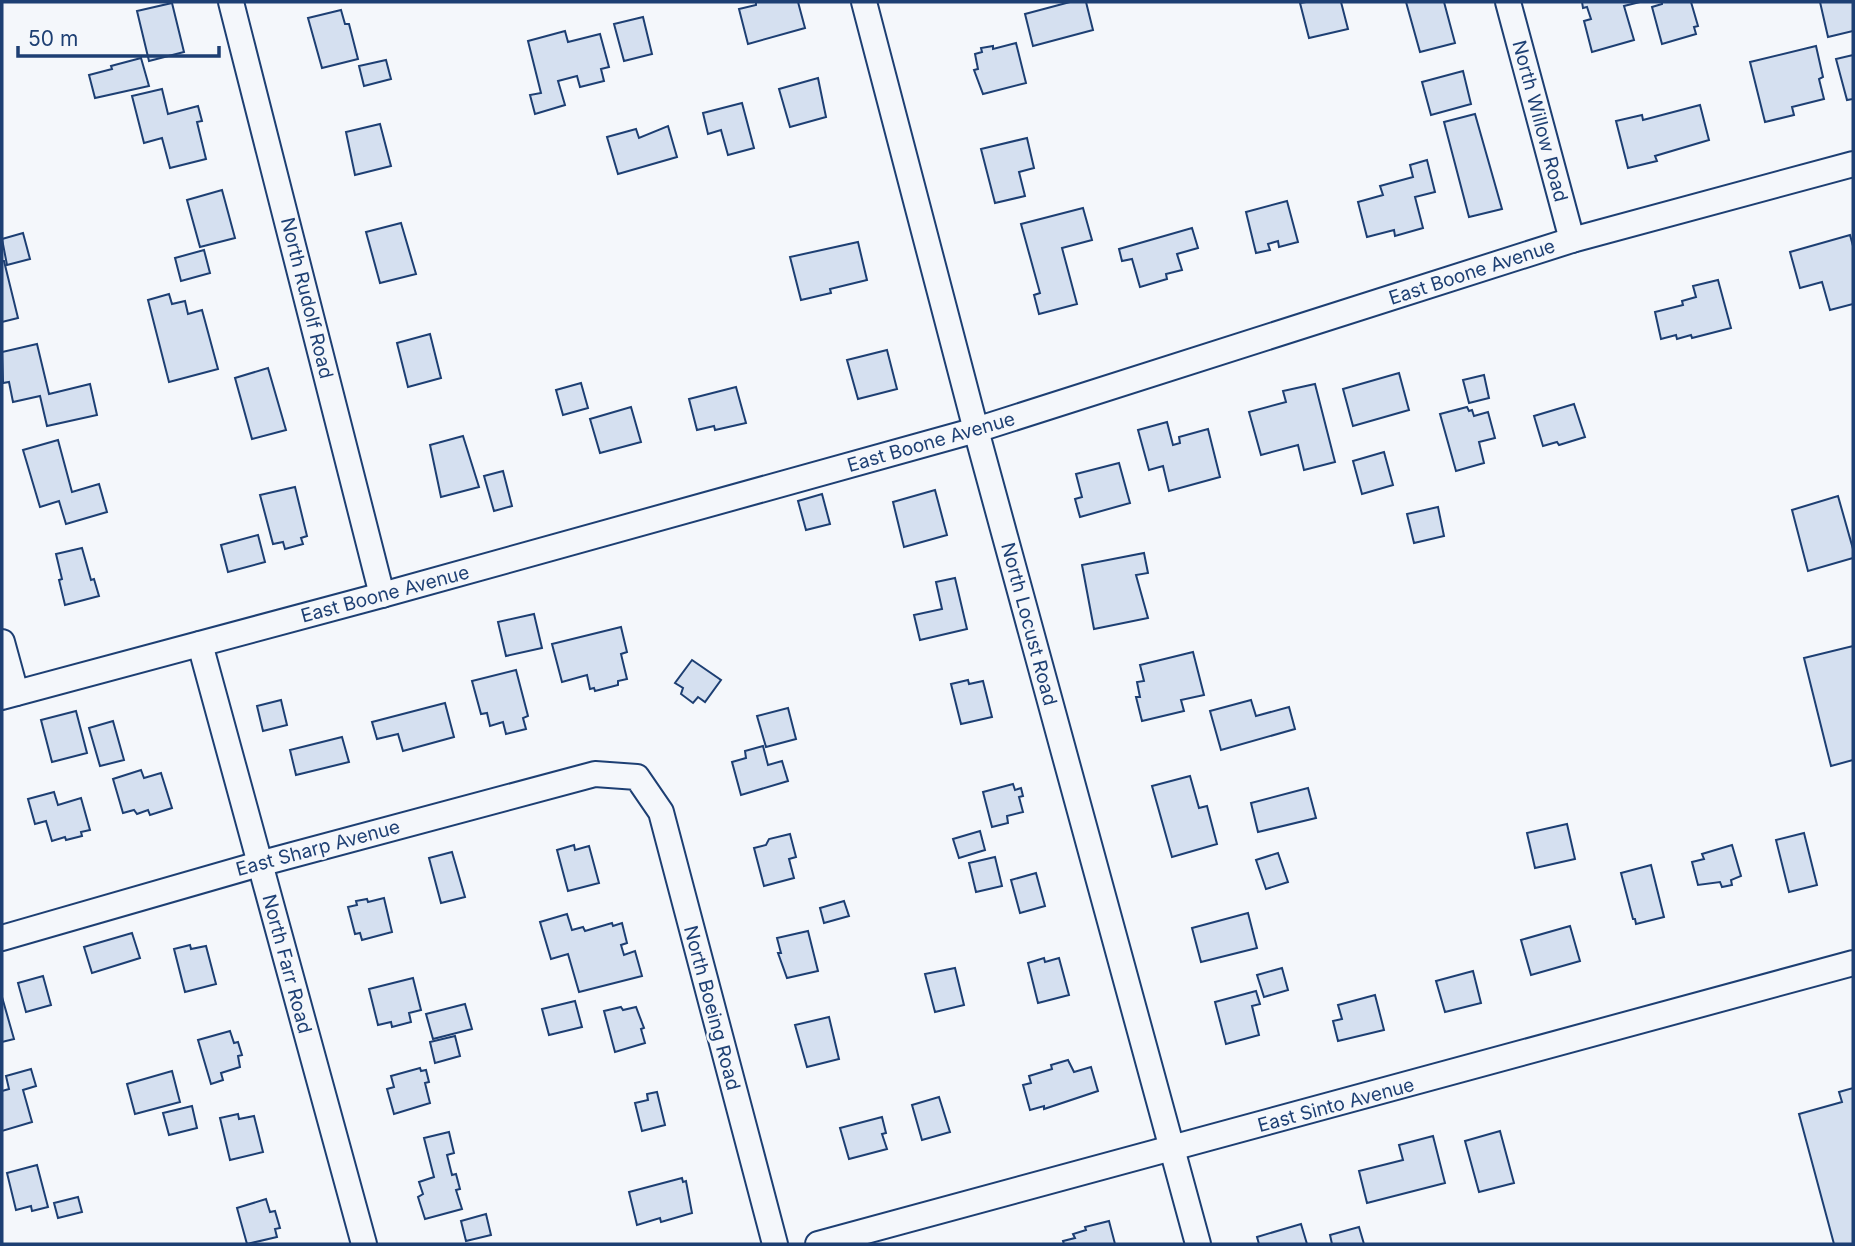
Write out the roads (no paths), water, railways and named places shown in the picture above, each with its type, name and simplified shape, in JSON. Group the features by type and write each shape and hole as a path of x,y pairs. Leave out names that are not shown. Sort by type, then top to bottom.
{"street":[{"name":"North Rudolf Road","path":"232,2 382,595"},
{"name":"North Locust Road","path":"864,2 976,430 1198,1244"},
{"name":"North Willow Road","path":"1508,2 1572,240"},
{"name":"East Boone Avenue","path":"9,695 382,595 976,430 1572,240 1853,164"},
{"path":"2,642 9,695"},
{"name":"North Farr Road","path":"200,644 364,1244"},
{"name":"East Sharp Avenue","path":"2,938 259,864 594,774 637,777"},
{"name":"North Boeing Road","path":"637,777 661,812 775,1244"},
{"name":"East Sinto Avenue","path":"818,1244 1853,963"}]}
